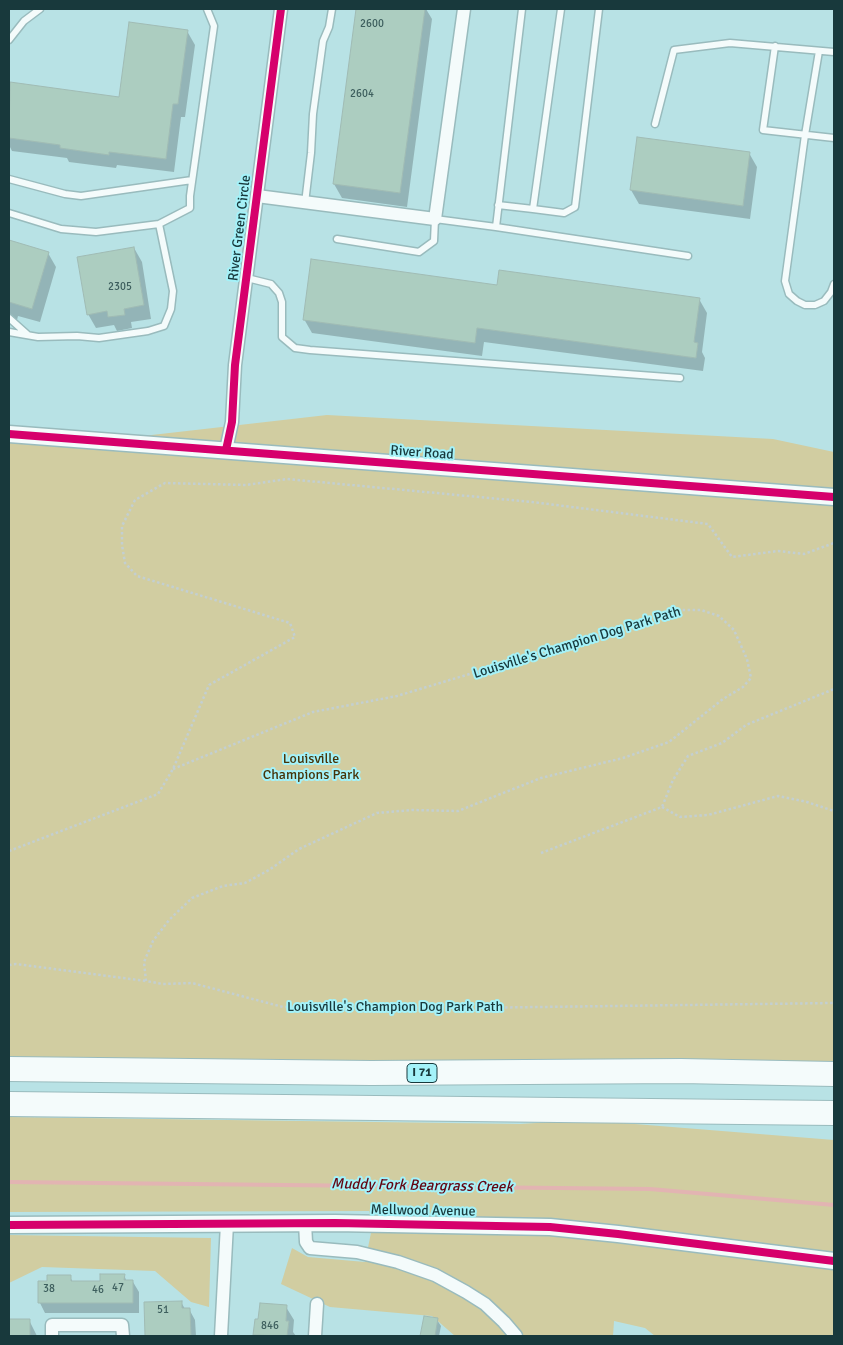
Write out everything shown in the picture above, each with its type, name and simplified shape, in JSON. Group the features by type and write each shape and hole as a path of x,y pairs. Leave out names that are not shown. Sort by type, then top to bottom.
{"highway":[{"path":"681,1071 834,1068"},
{"name":"I 71","path":"9,1069 371,1073 681,1071 834,1074"},
{"path":"9,1104 834,1113"},
{"path":"723,1111 785,1124 834,1129"}],"street":[{"name":"River Green Circle","path":"226,450 232,422 235,365 281,9"},
{"path":"435,220 464,9"},
{"name":"River Green Circle","path":"257,196 435,220"},
{"name":"River Road","path":"9,434 834,497"},
{"path":"305,1223 306,1242 310,1248 357,1252 398,1262 435,1275 485,1304 516,1336"},
{"name":"Mellwood Avenue","path":"9,1225 305,1223 550,1227 834,1261"},
{"path":"221,1336 227,1224"},
{"path":"315,1336 317,1304"},
{"path":"52,1336 52,1325 122,1325 123,1336"}],"lane":[{"path":"9,40 24,21 40,9"},
{"path":"9,213 61,229 96,232 159,224 190,208 192,180 214,26 207,9"},
{"path":"305,203 314,104 323,41 329,27 332,9"},
{"path":"496,227 522,9"},
{"path":"533,209 561,9"},
{"path":"498,205 564,213 575,207 600,9"},
{"path":"655,124 674,50 730,43 834,52"},
{"path":"775,46 763,130 834,138"},
{"path":"819,51 805,135 785,281 789,294 797,302 805,305 815,305 824,301 832,292 834,284"},
{"path":"9,178 65,194 81,196 192,180"},
{"path":"337,239 419,252 434,241 435,220 496,227 688,256"},
{"path":"9,332 38,337 77,336 100,338 148,331 164,326 171,309 173,291 159,224"},
{"path":"246,278 271,284 279,292 282,302 282,337 295,348 680,378"},
{"path":"9,318 29,335"}],"path":[{"path":"9,851 158,794 173,769 209,685 295,637 290,623 137,576 126,563 122,545 122,526 135,500 165,483 246,485 287,479 532,502 708,524 732,557 778,550 804,554 834,543"},
{"path":"541,852 662,807 673,780 688,756 722,742 746,725 834,689"},
{"path":"662,807 680,817 708,815 778,796 807,802 834,811"},
{"path":"9,965 16,964 146,981"}],"green space":[{"name":"Louisville Champions Park","path":"327,415 773,439 834,452 834,1065 9,1066 9,441 64,445"},
{"path":"9,1117 520,1124 585,1120 834,1140 834,1336 655,1336 645,1328 614,1321 613,1336 455,1336 432,1316 330,1307 281,1284 292,1248 308,1257 365,1262 372,1228 369,1211 9,1212"},
{"path":"9,1235 211,1238 209,1307 191,1302 155,1271 42,1267 9,1283"}],"building":[{"path":"356,9 425,9 400,193 333,184"},
{"path":"129,22 188,30 178,104 173,104 166,159 109,152 109,155 60,148 60,145 9,138 10,82 119,97"},
{"path":"637,137 750,152 743,206 630,190"},
{"path":"9,240 49,252 32,309 9,302"},
{"path":"134,247 144,305 124,309 125,315 108,317 107,311 87,315 77,257"},
{"path":"311,259 497,285 499,270 700,298 694,342 698,343 696,358 477,328 475,343 303,320"},
{"path":"100,1274 125,1274 124,1280 133,1280 133,1303 38,1303 38,1281 47,1281 47,1275 71,1275 71,1281 100,1281"},
{"path":"182,1301 182,1308 190,1308 191,1336 145,1336 144,1302"},
{"path":"260,1303 287,1305 286,1321 289,1321 287,1336 253,1335"},
{"path":"424,1316 438,1318 435,1336 420,1336"},
{"path":"9,1319 30,1319 30,1336 9,1336"}],"waterway":[{"name":"Muddy Fork Beargrass Creek","path":"9,1182 650,1189 834,1205"}],"cycle path":[{"path":"226,450 232,422 235,365 281,9"},
{"path":"9,434 834,497"},
{"path":"9,1225 335,1223 550,1227 834,1261"}]}
